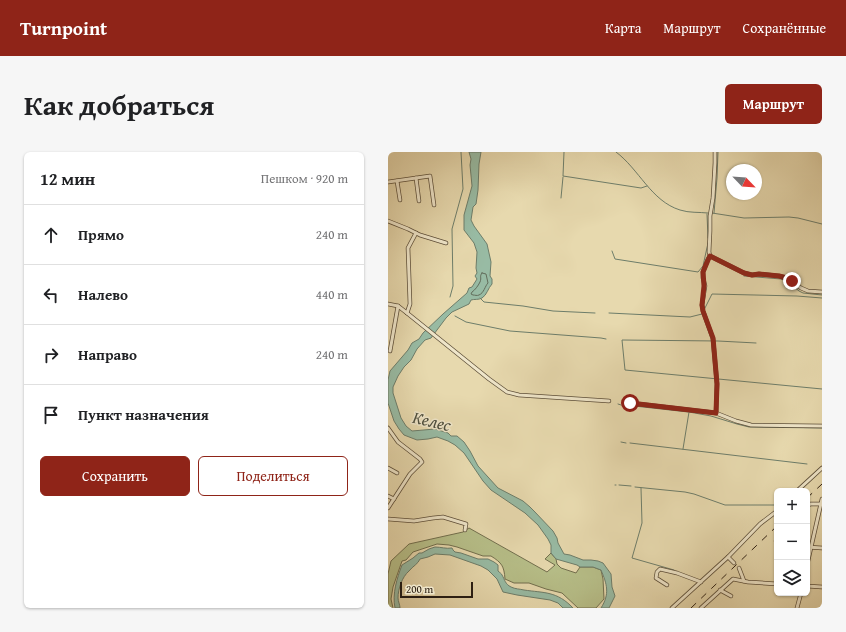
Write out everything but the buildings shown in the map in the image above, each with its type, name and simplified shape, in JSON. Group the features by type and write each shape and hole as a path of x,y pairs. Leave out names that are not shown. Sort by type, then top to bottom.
{"street":[{"path":"715,152 713,198 710,216 710,256 703,272 704,286 702,305 713,338 717,384 716,413"},
{"path":"388,182 430,176 434,205"},
{"path":"416,178 418,201"},
{"path":"398,181 400,200"},
{"path":"388,221 420,235 446,242"},
{"path":"407,313 410,304 408,248 416,233"},
{"path":"710,256 744,273 752,275 759,274 779,276 787,278 808,291 822,292"},
{"path":"388,304 398,306 507,392 519,395 609,401"},
{"path":"390,351 398,306"},
{"path":"630,403 716,413 751,425 822,426"},
{"path":"388,428 398,442 422,462 410,474 388,508"},
{"path":"388,468 397,473"},
{"path":"800,488 822,468"},
{"path":"388,496 394,499"},
{"path":"808,560 822,499"},
{"path":"810,504 820,504"},
{"path":"814,510 819,510"},
{"path":"672,608 728,557 760,524 774,513"},
{"path":"388,519 414,521 444,517 466,524 465,530"},
{"path":"812,547 822,548"},
{"path":"728,557 734,563"},
{"path":"667,585 656,578 659,569 662,568 701,582"},
{"path":"739,568 744,581"},
{"path":"673,576 677,573"},
{"path":"701,608 733,579 774,584"},
{"path":"810,586 822,587"},
{"path":"720,590 731,596"},
{"path":"797,608 800,596"}],"shaded area":[{"path":"469,528 547,572 555,565 545,559 551,553 561,568 576,573 580,567 593,567 601,570 604,599 596,608 578,608 562,593 529,583 514,583 505,579 502,565 491,556 483,556 457,547 437,544 413,552 406,560 402,561 393,587 391,599 393,608 388,608 388,574 391,561 409,544 463,532"}],"water":[{"name":"Келес","path":"469,152 481,152 476,204 473,207 471,220 487,244 491,262 490,276 492,279 492,284 484,297 471,300 469,304 452,312 431,338 425,340 398,376 393,387 393,393 401,418 406,426 412,431 435,429 448,433 451,436 457,436 464,442 478,466 498,488 523,501 553,531 564,554 583,560 598,561 603,563 611,574 612,587 615,596 609,608 601,608 606,598 607,589 601,570 593,567 580,567 556,559 551,553 551,545 548,539 538,525 525,513 491,490 464,453 455,445 437,437 417,440 404,435 394,421 388,403 388,380 390,371 412,343 419,339 423,333 467,293 469,288 472,287 477,279 475,276 477,273 477,252 474,243 464,230 464,215 472,186 470,165 471,159"},
{"path":"435,547 452,548 455,552 478,559 488,559 498,565 498,571 509,586 516,589 556,596 567,602 573,608 563,608 558,603 550,600 503,592 497,579 488,570 481,566 450,555 435,554 420,559 402,580 398,599 400,608 395,608 395,592 402,565 419,553"}],"waterway":[{"path":"450,297 453,286 452,229 463,189 461,152"},
{"path":"564,152 563,176 641,188 647,186"},
{"path":"616,152 632,167 653,192 670,206 683,211 708,213"},
{"path":"714,213 718,152"},
{"path":"561,198 563,177"},
{"path":"712,213 744,218 789,217 822,224"},
{"path":"707,214 708,238"},
{"path":"612,251 615,259 698,272 703,266 708,243"},
{"path":"744,276 781,279 788,282 803,293 822,295"},
{"path":"704,310 712,294 822,298"},
{"path":"480,298 484,302 553,311 595,313"},
{"path":"609,313 690,317 702,314 703,312"},
{"path":"455,316 466,322 510,331 606,339"},
{"path":"756,343 622,340 625,370 822,389"},
{"path":"625,405 688,412"},
{"path":"683,449 689,412 711,416 749,427 822,428"},
{"path":"621,442 626,443"},
{"path":"630,443 807,464"},
{"path":"619,485 631,486"},
{"path":"635,487 685,492 725,505 774,505"},
{"path":"641,488 642,523 632,558 674,570"}],"railway":[{"path":"810,495 822,484"},
{"path":"691,608 774,529"}],"route":[{"path":"630,403 716,413 717,384 713,338 702,305 704,286 703,272 710,256 737,268 744,273 752,275 759,274 779,276 792,281"}]}
